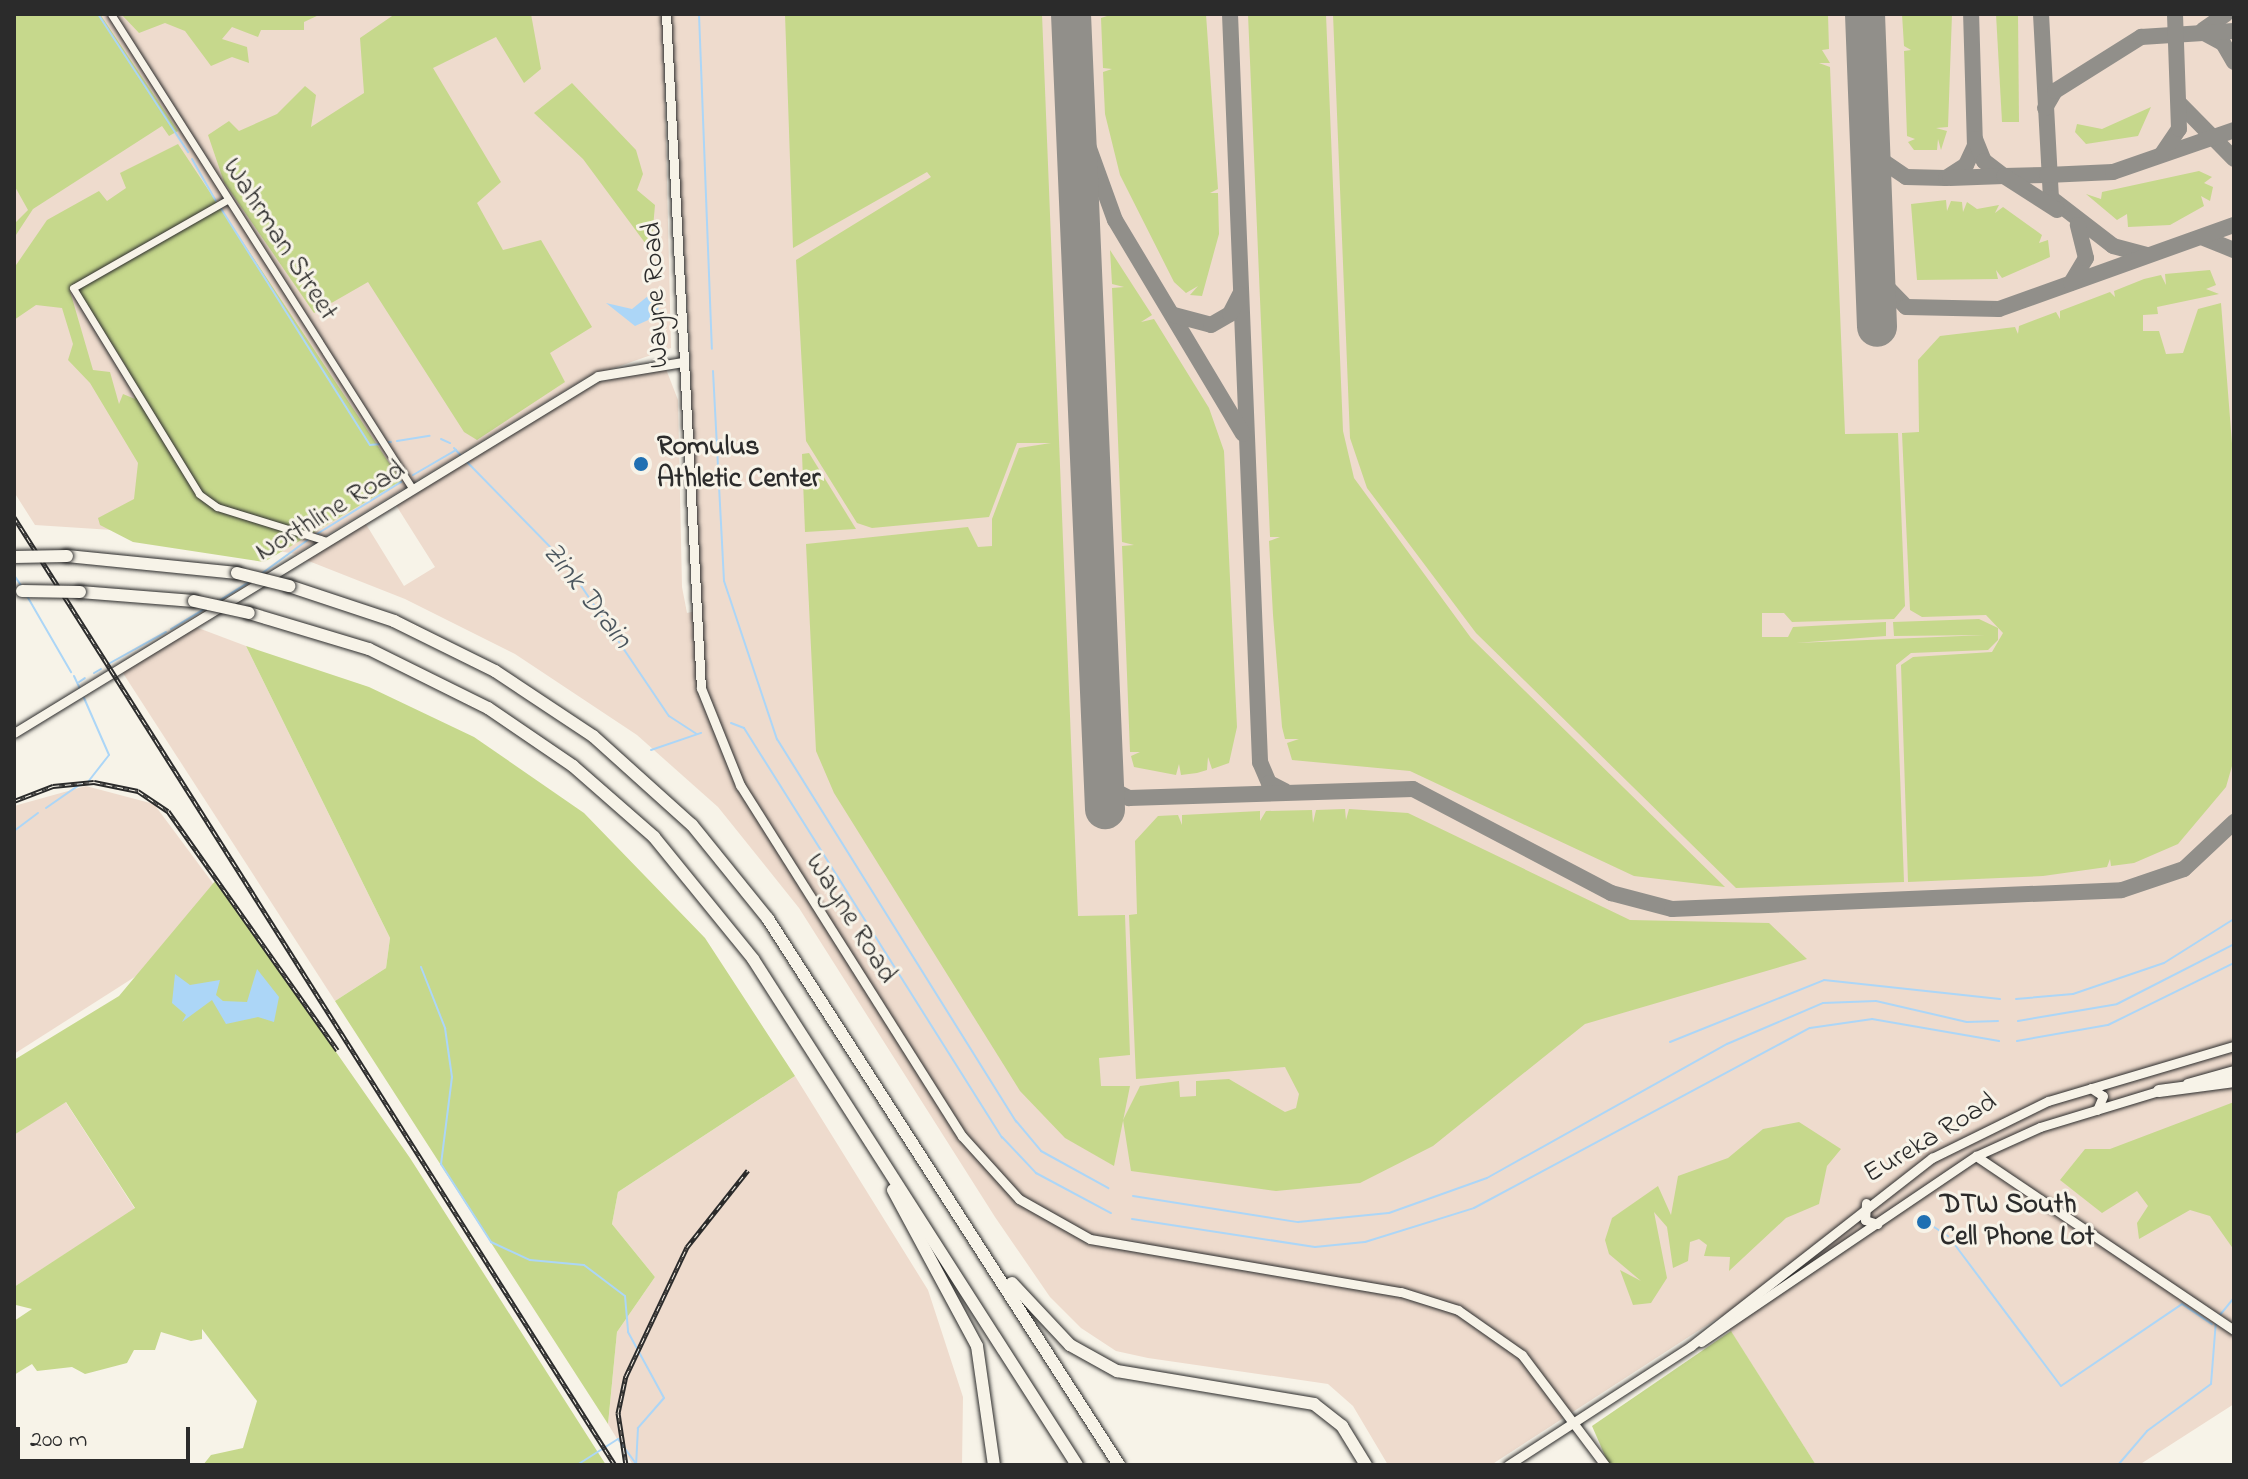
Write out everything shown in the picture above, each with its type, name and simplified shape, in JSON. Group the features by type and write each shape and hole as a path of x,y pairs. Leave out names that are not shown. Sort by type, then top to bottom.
{"highway":[{"path":"14,557 67,556 237,573 289,586 453,648 611,751 739,880 1026,1303 1070,1345 1140,1378 1305,1399 1342,1426 1366,1465"},
{"path":"18,592 80,592 194,601 315,629 416,670 505,718 597,785 715,907 836,1086 1077,1465"},
{"path":"863,1065 1119,1465"},
{"path":"2159,1091 2234,1081"},
{"path":"836,1086 966,1318 990,1398 994,1465"}],"main road":[{"name":"Wayne Road","path":"666,14 695,646 712,722 752,805 987,1170 1042,1216 1114,1246 1401,1292 1448,1306 1522,1355 1577,1423"},
{"name":"Northline Road","path":"14,733 598,376 683,362"},
{"name":"Eureka Road","path":"1691,1346 1866,1203 1975,1133 2089,1088 2234,1046"},
{"name":"Eureka Road","path":"1508,1465 1577,1423 1976,1156 2097,1110 2234,1070"},
{"path":"2089,1088 2103,1096 2097,1110"},
{"path":"1976,1156 2234,1330"},
{"path":"1866,1203 1865,1220 1877,1224"},
{"path":"1577,1423 1605,1465"}],"street":[{"name":"Wahrman Street","path":"111,14 412,488"},
{"path":"227,200 73,288 199,494 217,507 327,541"}],"shaded area":[{"path":"14,14 663,14 671,348 586,378 296,554 174,534 35,525 14,492"},
{"path":"669,14 2234,14 2234,1404 2139,1465 1816,1465 1721,1316 1491,1465 1388,1465 1353,1406 1328,1384 1116,1351 1081,1328 1050,1297 995,1217 799,908 718,807 637,735 515,654 405,599 301,558 364,521 404,586 435,567 394,502 599,382 666,369 678,400 682,587 687,613 696,611 690,350"},
{"path":"193,626 246,646 390,938 386,968 335,1001 121,670"},
{"path":"86,786 154,804 235,913 14,1054 14,806"},
{"path":"795,1076 928,1290 963,1397 962,1465 633,1465 608,1424 617,1332 655,1277 612,1224 618,1192"},
{"path":"65,1101 135,1209 14,1287 14,1135"}],"green space":[{"path":"14,14 100,14 178,131 169,136 162,126 33,209 14,238 14,224 28,210 14,185"},
{"path":"321,14 304,22 304,30 261,30 258,37 232,27 222,39 247,47 249,63 232,57 211,66 185,31 165,23 139,33 122,15"},
{"path":"395,14 531,14 541,69 524,83 496,37 433,68 501,182 477,203 503,250 541,240 592,327 550,353 565,382 477,440 464,432 368,282 314,313 224,182 208,135 229,121 239,131 277,114 305,86 316,95 311,127 364,93 360,38"},
{"path":"785,14 1042,14 1078,916 1125,915 1130,1055 1099,1058 1101,1086 1130,1086 1114,1166 1065,1138 1020,1091 834,793 816,751 806,544 968,527 978,547 992,546 992,519 1019,448 1051,443 1017,443 989,517 872,528 857,523 806,441 796,260 931,177 927,172 793,248"},
{"path":"1113,14 1206,14 1218,189 1210,193 1218,193 1219,234 1202,296 1190,295 1198,286 1186,293 1174,282 1120,175 1105,114 1103,72 1112,69 1103,68 1101,18"},
{"path":"1248,14 1326,14 1343,431 1354,478 1471,638 1725,887 1634,876 1410,771 1292,760 1287,743 1299,739 1285,739 1282,727 1273,615 1269,541 1280,537 1270,537"},
{"path":"1333,14 1828,14 1829,49 1822,50 1830,63 1819,63 1830,67 1845,434 1898,433 1905,606 1894,619 1792,622 1784,613 1762,613 1762,637 1788,637 1793,627 1886,622 1886,636 1796,643 1985,635 1894,636 1893,622 1979,619 1998,628 1998,640 1988,650 1911,653 1896,665 1904,882 1736,888 1476,633 1367,488 1350,438"},
{"path":"1902,14 1952,14 1948,127 1936,128 1947,131 1941,150 1938,139 1937,150 1914,150 1908,142 1915,139 1907,136 1904,51 1911,50 1904,46"},
{"path":"1996,14 2018,14 2019,122 2002,122"},
{"path":"572,83 636,150 643,174 637,190 655,205 651,251 583,159 534,113"},
{"path":"2151,107 2138,136 2086,144 2075,132 2077,124 2102,129"},
{"path":"178,144 401,481 264,562 133,542 100,525 98,518 134,499 138,463 90,383 68,360 73,344 62,308 36,305 14,320 14,268 47,220 99,191 107,201 126,188 120,173","holes":["70,291 78,291 127,368 135,399 123,394 119,404 110,372 93,370"]},
{"path":"2199,171 2212,177 2204,183 2213,187 2210,201 2201,196 2204,206 2170,225 2128,227 2127,214 2117,220 2086,194 2101,199 2102,192"},
{"path":"1946,200 1947,211 1951,201 1962,202 1963,212 1967,202 1977,209 1999,205 1995,213 2003,207 2042,235 2039,243 2048,240 2050,257 2002,278 1996,270 1998,279 1917,280 1911,204"},
{"path":"1110,250 1152,315 1141,322 1154,319 1209,408 1224,451 1237,727 1229,763 1212,769 1208,757 1207,770 1197,773 1181,775 1179,764 1176,775 1134,767 1131,756 1140,752 1130,752 1122,546 1134,545 1122,542 1112,288 1124,287 1112,284"},
{"path":"2210,270 2216,285 2206,289 2219,294 2157,307 2158,314 2143,315 2143,331 2159,331 2166,354 2183,353 2198,309 2221,303 2234,469 2234,759 2226,787 2178,844 2134,863 2111,866 2110,859 2107,867 2043,876 1908,882 1901,665 1913,657 1992,652 2003,633 1986,615 1922,617 1910,610 1902,433 1919,432 1918,360 1940,336 2015,327 2018,334 2019,326 2056,312 2060,319 2060,311 2110,292 2115,297 2114,291 2144,279 2161,275 2166,285 2165,274"},
{"path":"809,453 856,529 805,532 802,454"},
{"path":"246,646 369,687 474,737 584,813 705,938 795,1076 618,1192 612,1224 655,1277 617,1332 608,1424 335,1001 386,968 390,938"},
{"path":"1345,809 1346,820 1349,809 1408,813 1630,920 1769,923 1807,959 1585,1024 1433,1146 1360,1183 1276,1191 1131,1171 1123,1120 1140,1086 1179,1081 1180,1097 1196,1096 1196,1081 1229,1079 1285,1112 1296,1108 1299,1094 1285,1067 1136,1079 1129,915 1137,914 1135,841 1158,816 1178,815 1182,825 1182,815 1260,811 1260,821 1266,811 1312,810 1313,823 1316,810"},
{"path":"216,880 410,1158 606,1465 203,1465 211,1455 243,1448 257,1401 202,1329 202,1339 191,1341 161,1332 155,1350 134,1350 127,1363 85,1374 72,1367 37,1371 32,1364 14,1375 14,1321 32,1309 16,1305 14,1317 14,1287 135,1208 66,1102 14,1135 14,1060 119,996"},
{"path":"2234,1102 2234,1250 2210,1216 2190,1210 2139,1239 2137,1223 2148,1206 2137,1191 2102,1213 2060,1180 2085,1149 2110,1149"},
{"path":"1799,1122 1841,1149 1827,1166 1819,1204 1786,1218 1729,1271 1730,1257 1704,1256 1707,1245 1699,1239 1690,1242 1688,1261 1673,1268 1667,1227 1654,1212 1667,1278 1651,1303 1633,1305 1620,1270 1641,1281 1609,1254 1605,1240 1612,1218 1658,1186 1671,1215 1678,1176 1728,1158 1763,1129"},
{"path":"1731,1331 1816,1465 1609,1465 1592,1426"}],"water":[{"path":"648,296 659,306 657,316 635,326 606,303 632,309"},
{"path":"257,969 279,997 274,1022 258,1017 226,1024 212,1000 182,1022 186,1015 172,1003 175,974 190,985 220,980 216,995 223,1001 247,1002"}],"waterway":[{"path":"98,14 188,152"},
{"path":"699,14 712,349"},
{"path":"192,159 216,201"},
{"path":"220,207 370,445 380,444"},
{"path":"713,371 724,581 777,739 1016,1121 1041,1151 1108,1188"},
{"path":"397,441 430,436"},
{"path":"441,439 450,443"},
{"name":"Zink Drain","path":"454,448 462,457"},
{"name":"Zink Drain","path":"413,475 456,450"},
{"name":"Zink Drain","path":"467,462 565,562 669,716 697,734"},
{"name":"Zink Drain","path":"317,534 401,482"},
{"name":"Zink Drain","path":"261,574 309,539"},
{"path":"14,575 22,587"},
{"name":"Zink Drain","path":"217,602 249,582"},
{"path":"27,596 71,672"},
{"name":"Zink Drain","path":"171,629 204,609"},
{"name":"Zink Drain","path":"110,663 166,632"},
{"name":"Zink Drain","path":"94,673 101,669"},
{"name":"Zink Drain","path":"74,676 80,689"},
{"name":"Zink Drain","path":"79,682 85,678"},
{"name":"Zink Drain","path":"84,698 109,755 89,781"},
{"path":"731,723 744,728 1002,1137 1036,1173 1111,1213"},
{"path":"651,750 701,733"},
{"name":"Zink Drain","path":"46,808 82,783"},
{"name":"Zink Drain","path":"14,831 38,813"},
{"path":"2016,999 2073,994 2164,963 2234,919"},
{"path":"2018,1021 2117,1004 2234,944"},
{"path":"2017,1041 2108,1025 2234,963"},
{"path":"421,967 445,1028 452,1077 441,1164 491,1242 530,1260 584,1265 625,1296 628,1332 664,1398 638,1428 636,1463"},
{"path":"1670,1042 1824,980 2000,999"},
{"path":"1133,1196 1298,1222 1389,1213 1487,1178 1727,1044 1823,1003 1876,1001 1967,1022 1998,1021"},
{"path":"1132,1219 1315,1247 1365,1242 1474,1208 1810,1028 1872,1019 1999,1041"},
{"path":"1934,1227 1948,1236"},
{"path":"1952,1241 2061,1386 2182,1304 2212,1324"},
{"path":"2220,1315 2234,1298"},
{"path":"2118,1465 2147,1431 2211,1384 2216,1320"},
{"path":"577,1465 618,1439 637,1465"}],"taxiway":[{"path":"1230,14 1260,762 1269,783 1285,791"},
{"path":"1869,133 1884,162 1906,177 1946,178 1966,165 1975,146 1971,14"},
{"path":"2041,14 2051,198 2113,246 2146,255"},
{"path":"2162,154 2179,129 2175,14"},
{"path":"2203,30 2226,14"},
{"path":"2045,108 2055,91 2141,37 2234,31"},
{"path":"2204,33 2223,43 2234,62"},
{"path":"1074,77 1086,140 1115,220 1243,434"},
{"path":"2180,104 2234,159"},
{"path":"1975,139 1984,161 2004,176 2047,175 2113,172 2234,130"},
{"path":"1950,178 2004,176 2057,210"},
{"path":"2071,283 2086,258 2078,225"},
{"path":"1874,251 1881,281 1906,307 1999,309 2234,225"},
{"path":"2204,238 2234,250"},
{"path":"1174,315 1211,325 1230,314 1240,294"},
{"path":"1103,770 1113,790 1129,798 1413,789 1611,893 1672,909 2122,890 2184,869 2234,822"}],"runway":[{"path":"1071,14 1105,809"},
{"path":"1865,14 1877,327"}],"railway":[{"path":"14,517 615,1465"},
{"path":"14,801 53,786 94,782 138,791 168,811 337,1050"},
{"path":"626,1465 618,1413 626,1376 687,1247 748,1170"}],"place":[{"name":"Romulus Athletic Center","path":"641,464"},
{"name":"DTW South Cell Phone Lot","path":"1924,1222"}]}
